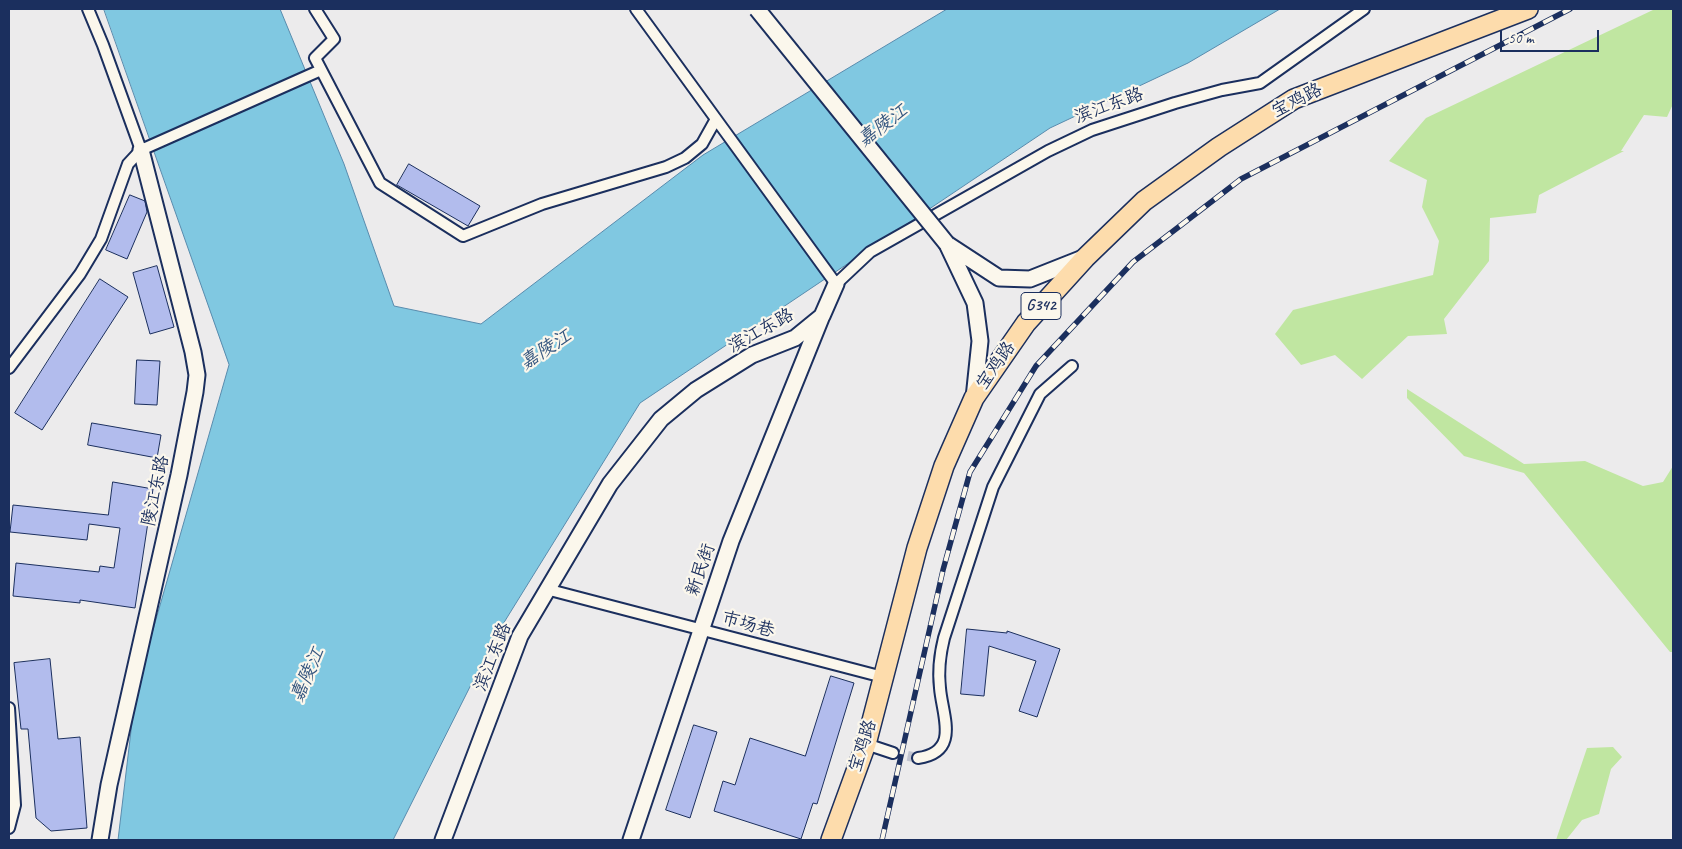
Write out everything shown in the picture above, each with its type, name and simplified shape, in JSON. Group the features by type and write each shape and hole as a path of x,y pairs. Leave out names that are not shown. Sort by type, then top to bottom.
{"highway":[{"name":"宝鸡路","path":"831,840 866,744 917,548 941,475 974,398 1026,322 1085,258 1144,201 1219,146 1294,98 1528,9"}],"street":[{"path":"88,9 141,150"},
{"path":"315,9 334,39 314,58 380,183 463,236 542,204 666,167 685,158 702,144 719,124"},
{"path":"636,9 833,278"},
{"path":"757,9 947,244 975,303 980,341 974,398"},
{"name":"滨江东路","path":"443,840 520,636 546,589 610,484 661,419 696,390 752,355 795,338 822,316 833,278 870,252 1048,151 1092,130 1175,103 1222,90 1260,83 1364,9"},
{"path":"9,368 80,274 102,239 128,164 141,150 321,70"},
{"name":"陵江东路","path":"100,840 109,785 179,475 197,375 193,352 141,150"},
{"path":"947,244 999,278 1030,279 1085,258"},
{"name":"新民街","path":"631,840 731,541 822,316"},
{"path":"918,758 934,752 946,735 946,720 940,688 940,655 993,486 1040,394 1072,366"},
{"name":"市场巷","path":"546,589 883,677"},
{"path":"9,708 16,805 9,828"},
{"path":"866,744 893,753"}],"green space":[{"path":"1655,9 1673,9 1673,104 1667,117 1644,115 1621,151 1624,151 1539,195 1536,213 1490,218 1489,261 1444,319 1447,334 1408,336 1362,379 1335,355 1301,365 1275,334 1293,310 1433,275 1439,241 1422,207 1427,180 1389,161 1426,118"},
{"path":"1407,389 1524,464 1585,461 1643,486 1663,482 1673,466 1673,652 1670,652 1524,473 1464,456 1407,398"},
{"path":"1613,747 1622,757 1611,769 1599,814 1582,820 1566,840 1556,840 1587,748"}],"water":[{"name":"嘉陵江","path":"104,9 280,9 344,164 394,306 481,324 703,155 947,9 1280,9 1188,63 1050,128 640,403 495,637 393,840 118,840 136,689 229,365"}],"building":[{"path":"409,164 480,206 468,226 397,185"},
{"path":"130,195 145,201 147,212 127,259 106,250"},
{"path":"157,266 174,327 150,334 133,273"},
{"path":"100,279 128,297 42,430 15,413"},
{"path":"137,360 160,361 157,405 135,404"},
{"path":"92,423 161,435 157,458 88,445"},
{"path":"113,482 153,489 135,608 80,600 80,603 13,596 16,563 99,572 100,566 114,568 120,528 89,524 87,540 10,532 13,505 108,515"},
{"path":"967,629 1007,633 1007,631 1060,649 1037,717 1019,711 1036,661 989,646 984,696 961,694"},
{"path":"50,659 58,739 80,737 87,828 51,831 36,818 28,729 21,729 14,663"},
{"path":"831,676 854,683 817,804 813,803 801,839 714,811 723,781 735,785 750,738 805,756"},
{"path":"694,725 717,732 690,818 666,810"}],"tunnel":[{"path":"893,753 918,758"}],"railway":[{"path":"882,840 943,570 970,472 1036,366 1133,262 1241,179 1570,9"}]}
